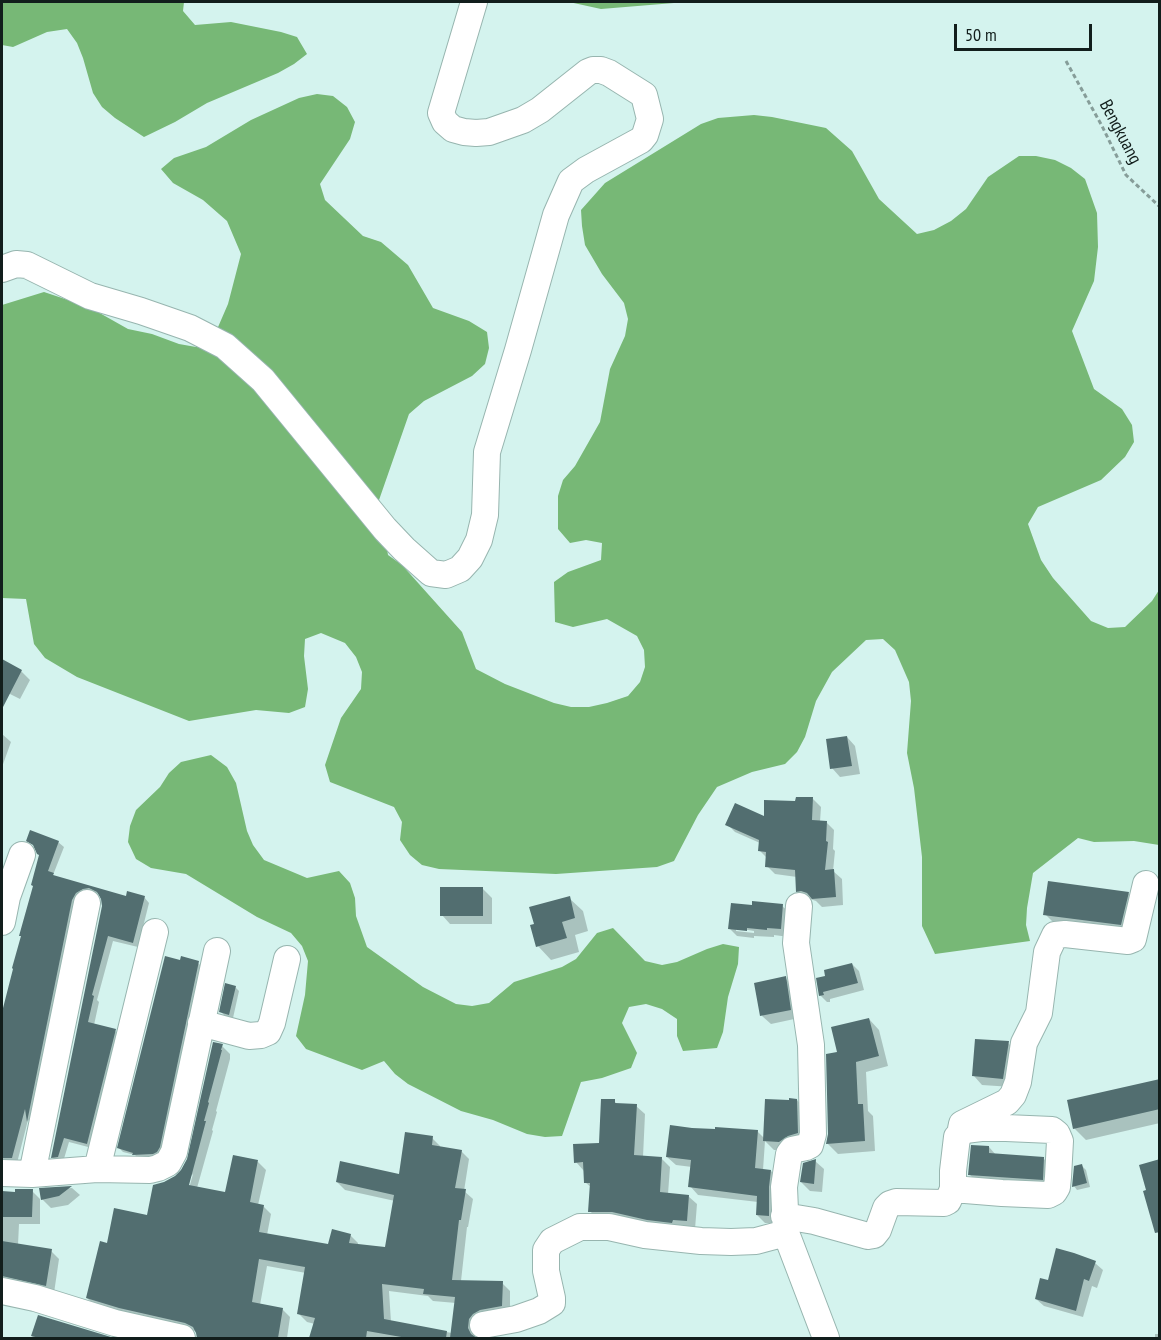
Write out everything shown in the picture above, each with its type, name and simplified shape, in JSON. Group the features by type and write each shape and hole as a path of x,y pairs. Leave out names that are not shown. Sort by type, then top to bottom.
{"street":[{"path":"2,268 16,264 27,265 90,296 190,328 225,346 263,380 404,549 431,573 446,575 460,569 470,558 479,540 485,515 487,452 560,206 571,181 586,170 641,140 650,119 644,95 609,73 593,70 540,111 523,120 489,132 470,133 453,129 445,122 441,113 474,2"},
{"path":"2,922 7,897 22,855"},
{"path":"483,1325 516,1319 552,1303 546,1271 546,1250 552,1241 580,1227 609,1227 645,1235 731,1242 756,1241 785,1225 814,1221 868,1236 874,1235 878,1230 886,1208 890,1204 909,1201 944,1203 948,1201 953,1189 952,1171 957,1137 962,1124 1007,1102 1013,1095 1018,1082 1024,1043 1039,1012 1047,952 1055,935 1065,933 1128,941 1133,939 1146,884"},
{"path":"32,1174 87,903"},
{"path":"799,906 796,943 811,1045 813,1134 810,1145 792,1150 789,1154 784,1187 785,1225 826,1338"},
{"path":"97,1168 155,932"},
{"path":"2,1173 32,1174 97,1168 150,1170 168,1163 174,1152 217,951"},
{"path":"201,1023 249,1035 261,1035 268,1032 287,959"},
{"path":"953,1189 1048,1195 1057,1187 1058,1177 1060,1141 1052,1130 970,1128 957,1137"},
{"path":"2,1291 35,1298 115,1323 182,1338"}],"path":[{"name":"Bengkuang","path":"1066,61 1126,175 1160,207"}],"green space":[{"path":"2,2 184,2 183,11 195,25 231,22 281,32 297,37 307,54 278,73 207,103 144,137 102,107 93,93 77,43 67,29 47,32 13,47 2,45"},
{"path":"569,2 678,2 601,9"},
{"path":"317,94 333,96 347,107 355,122 350,139 320,184 325,200 363,236 381,242 408,265 433,308 469,321 487,332 489,348 485,364 472,376 424,401 409,414 379,500 388,555 402,565 462,632 476,669 505,684 554,703 571,707 589,707 628,696 640,682 645,667 644,650 637,636 607,619 573,627 555,622 554,582 568,572 601,560 602,543 586,540 570,543 558,529 558,496 563,480 575,466 600,422 610,369 625,336 628,319 624,303 602,274 585,245 581,210 605,183 701,124 718,118 754,115 826,128 852,151 879,199 917,234 934,230 951,221 966,209 988,177 1019,156 1036,156 1055,160 1071,168 1085,179 1097,213 1098,247 1094,281 1072,331 1094,389 1122,409 1132,425 1134,442 1125,457 1101,480 1038,507 1028,524 1041,560 1053,578 1091,621 1108,628 1125,627 1152,601 1159,590 1159,845 1134,841 1094,842 1078,838 1033,873 1026,925 1030,941 935,954 922,926 922,857 914,788 907,753 911,701 909,682 895,650 883,639 866,640 832,672 816,701 805,737 797,752 785,764 752,772 717,787 698,815 674,861 657,867 556,874 439,869 422,865 410,855 400,840 402,822 394,807 330,782 325,765 341,718 361,689 362,672 356,657 345,643 321,633 305,639 304,656 308,689 305,707 289,713 256,710 189,721 77,677 45,658 34,644 26,599 2,598 2,305 44,292 89,307 128,329 152,334 179,344 205,346 212,341 228,304 241,254 227,221 203,200 173,183 161,169 174,158 206,147 251,120 299,98"},
{"path":"211,755 227,767 236,783 247,831 253,845 264,860 307,878 339,871 350,883 355,898 356,916 367,947 423,987 456,1004 472,1006 489,1003 514,982 562,967 576,959 597,933 613,928 645,961 662,965 677,962 723,944 739,947 738,964 728,997 723,1032 717,1048 683,1051 677,1036 677,1019 662,1009 646,1004 629,1007 622,1023 637,1053 631,1068 602,1078 581,1082 562,1136 545,1137 527,1134 493,1120 461,1111 408,1084 384,1061 362,1070 306,1049 296,1036 305,995 308,961 302,946 291,933 257,917 186,874 151,868 136,859 128,842 130,826 136,810 160,787 169,773 181,762"}],"building":[{"path":"2,659 22,670 2,709"},
{"path":"847,736 852,766 830,769 826,739"},
{"path":"796,797 813,797 812,820 827,821 826,841 828,842 825,870 834,869 836,897 812,899 807,893 796,892 795,870 765,867 766,852 758,851 759,840 725,825 735,803 764,816 764,800 795,801"},
{"path":"30,830 59,841 48,871 54,873 53,875 126,896 127,891 145,896 133,943 108,936 92,995 94,996 88,1022 116,1029 87,1144 64,1138 58,1157 51,1158 102,906 97,892 89,888 76,893 72,900 27,1122 25,1109 12,1158 2,1158 2,1012 39,855 33,845 26,841"},
{"path":"1048,881 1129,892 1121,925 1043,915"},
{"path":"440,887 483,887 483,916 440,916"},
{"path":"570,896 575,918 562,922 567,938 536,947 530,925 534,924 529,907"},
{"path":"752,901 783,904 781,929 747,928 747,931 728,929 731,903 752,905"},
{"path":"165,956 180,960 181,956 199,961 160,1147 153,1154 132,1155 133,1153 117,1148"},
{"path":"852,963 858,983 823,992 824,995 819,996 816,978 825,976 824,970"},
{"path":"786,976 791,1010 760,1016 754,983"},
{"path":"225,983 236,986 229,1015 219,1012"},
{"path":"869,1018 879,1056 856,1062 858,1104 863,1104 865,1141 826,1144 828,1134 826,1054 837,1052 831,1027"},
{"path":"975,1039 1009,1041 1003,1079 972,1076"},
{"path":"213,1042 223,1044 222,1050 189,1185 225,1192 233,1155 258,1160 250,1202 264,1205 259,1232 328,1244 332,1229 351,1234 349,1243 385,1247 394,1195 336,1182 340,1161 399,1174 405,1132 433,1136 432,1145 462,1150 455,1188 466,1189 461,1220 459,1220 452,1280 503,1281 502,1306 480,1310 469,1319 468,1328 477,1338 450,1338 455,1297 423,1294 424,1289 382,1284 384,1319 447,1331 446,1338 407,1338 367,1331 366,1338 309,1338 315,1318 297,1314 305,1267 259,1259 252,1302 283,1308 278,1338 197,1338 193,1327 185,1323 86,1298 100,1241 107,1243 114,1208 147,1215 153,1185 175,1176 187,1159"},
{"path":"1160,1079 1160,1109 1073,1129 1067,1100"},
{"path":"789,1098 797,1099 798,1133 779,1142 763,1141 765,1099 789,1100"},
{"path":"601,1099 615,1099 615,1103 637,1104 634,1155 662,1157 660,1192 689,1195 687,1221 673,1220 672,1223 612,1212 588,1212 590,1183 584,1183 583,1162 574,1163 573,1144 599,1143"},
{"path":"670,1125 758,1130 755,1168 771,1170 769,1216 756,1215 757,1196 688,1187 691,1160 666,1157"},
{"path":"971,1145 989,1146 989,1153 1044,1157 1043,1180 968,1175"},
{"path":"816,1159 814,1184 800,1182 803,1163"},
{"path":"1160,1159 1160,1232 1155,1233 1143,1191 1146,1190 1139,1165"},
{"path":"1082,1164 1087,1183 1072,1187 1074,1166"},
{"path":"72,1186 59,1196 41,1200 39,1188"},
{"path":"15,1189 33,1189 32,1217 2,1217 2,1191 15,1192"},
{"path":"2,1241 52,1249 46,1286 2,1276"},
{"path":"1056,1248 1096,1261 1089,1281 1084,1279 1076,1311 1035,1299 1040,1278 1048,1280"},
{"path":"38,1315 111,1337 116,1338 31,1336"}]}
